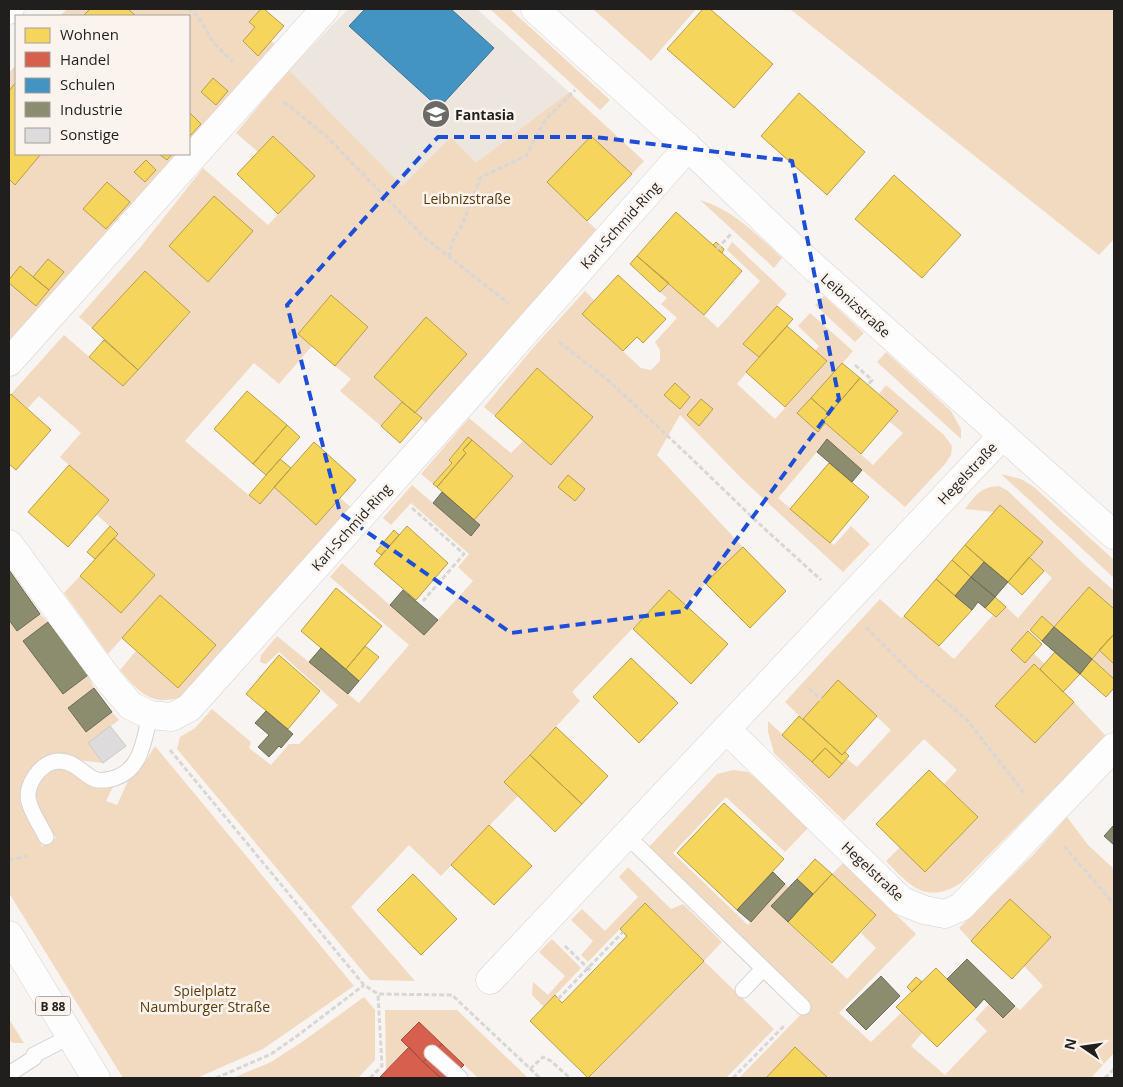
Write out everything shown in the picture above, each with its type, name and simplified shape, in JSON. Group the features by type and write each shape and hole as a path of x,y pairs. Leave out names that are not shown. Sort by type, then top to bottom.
{"street":[{"path":"9,362 325,9"},
{"name":"Leibnizstraße","path":"535,9 688,147 805,259 1114,535"},
{"name":"Karl-Schmid-Ring","path":"9,544 111,683 131,706 150,715 172,717 189,708 484,380 688,147"},
{"name":"Hegelstraße","path":"490,980 1002,436"},
{"name":"Hegelstraße","path":"726,728 902,901 924,910 946,914 961,907 1114,747"},
{"name":"B 88","path":"9,935 96,1078"}],"lane":[{"path":"46,837 28,801 30,782 42,768 57,761 71,764 94,779 108,780 125,775 135,764 142,748 150,715"},
{"path":"626,835 803,1007"},
{"path":"743,990 764,969"},
{"path":"9,1074 34,1058 34,1055 71,1036"},
{"path":"432,1053 460,1078"}],"path":[{"path":"186,9 197,15 213,42 233,62"},
{"path":"449,257 452,242 462,225 480,177 526,156 545,120 576,90"},
{"path":"277,97 326,136 424,236 508,304"},
{"path":"717,249 731,234"},
{"path":"555,339 609,381 754,520 826,585"},
{"path":"855,366 872,380 868,385"},
{"path":"404,514 411,506 464,554 423,601"},
{"path":"373,550 380,542 387,549"},
{"path":"443,569 448,573"},
{"path":"863,624 915,676 967,720 1030,800"},
{"path":"150,715 172,754 364,985 378,994 452,995 540,1078"},
{"path":"1058,840 1114,904"},
{"path":"558,999 623,932"},
{"path":"564,944 592,972"},
{"path":"216,1078 270,1054 364,985"},
{"path":"370,1078 382,1066 378,994"},
{"path":"734,1078 803,1007"},
{"path":"530,1069 543,1057 551,1061 570,1078"},
{"path":"1105,1078 1114,1068"}],"highlighted area":[{"path":"438,137 595,137 792,161 839,399 684,611 511,633 340,513 287,305"}],"shaded area":[{"name":"Fantasia","path":"348,9 477,9 569,92 476,164 451,137 402,187 289,70"}],"green space":[{"path":"67,9 261,9 249,22 255,27 243,41 258,56 271,41 275,44 190,141 190,15 61,15"},
{"path":"490,9 510,9 610,100 600,110"},
{"path":"593,9 696,9 651,61"},
{"path":"790,9 1114,9 1114,239 1099,255"},
{"path":"15,66 15,155 177,155 9,343 9,73"},
{"path":"289,70 402,186 451,137 476,163 569,92 644,161 632,174 591,136 547,182 599,232 426,423 415,413 467,353 426,318 374,377 402,402 381,426 340,391 351,379 335,366 368,327 331,295 298,334 312,346 279,384 254,363 185,441 259,504 274,487 316,525 340,498 353,509 181,697 161,700 146,695 139,690 120,670 136,651 178,688 216,645 160,595 108,654 64,593 80,576 121,613 154,575 114,538 118,534 96,514 109,500 60,457 81,433 39,396 28,408 11,394 64,335 123,386 190,313 145,271 92,328 79,317 139,249 203,168 268,225 314,176 274,136 258,152 236,133"},
{"path":"700,200 724,210 744,224 782,258 774,268"},
{"path":"732,242 787,294 744,344 759,357 737,384 775,419 827,362 815,351 819,346 798,326 810,313 853,351 798,414 818,432 825,423 873,465 903,433 889,421 898,411 879,394 886,385 944,435 952,446 951,455 905,507 827,440 778,498 834,545 851,526 870,544 843,572 742,479 680,415 657,455 743,547 684,605 669,590 572,692 580,701 504,782 518,796 441,876 409,845 351,907 415,981 370,980 177,749 180,737 195,728 212,709 251,742 249,748 271,765 289,744 299,744 338,705 279,652 266,664 260,662 261,655 277,636 359,703 409,645 330,577 342,563 424,635 473,581 458,567 469,554 411,503 391,525 383,518 412,485 471,536 480,525 474,520 513,475 468,437 449,459 452,463 433,484 421,474 469,418 511,453 523,441 551,465 593,417 537,368 495,416 484,407 532,349 585,291 594,300 583,314 641,368 651,370 660,361 660,350 655,342 677,318 661,304 667,298 660,292 669,283 718,328 760,281 727,250"},
{"path":"824,296 864,333 855,342 815,305"},
{"path":"886,352 951,411 961,429 961,439 877,362"},
{"path":"1001,474 1021,479 1034,487 1114,560 1114,578"},
{"path":"999,486 1008,491 1114,591 1114,609 1089,587 1054,627 1042,616 1028,631 1025,663 1034,654 1045,664 1040,669 1035,665 1035,743 1074,702 1106,736 961,883 938,892 928,892 919,890 911,885 886,861 900,847 978,817 944,784 957,770 924,739 844,821 774,753 768,732 768,721 829,778 847,759 857,767 891,730 838,681 803,719 785,702 880,599 901,618 904,616 954,659 993,615 996,617 1006,607 1018,618 1052,578 1029,557 1042,541 1001,505 994,512 965,509 983,490"},
{"name":"Spielplatz Naumburger Straße","path":"40,614 48,622 24,641 63,694 88,675 94,688 68,708 86,732 112,712 119,720 88,743 103,763 78,760 39,762 24,778 20,802 42,846 56,838 36,804 36,787 45,772 61,769 75,774 92,786 113,787 106,801 117,805 128,781 140,770 155,746 354,986 263,1049 199,1078 123,1078 9,893 9,620 17,631"},
{"path":"1099,650 1114,664 1114,679 1092,659"},
{"path":"733,770 748,772 808,828 785,852 726,797 673,853 748,925 785,884 789,888 771,906 847,979 876,948 861,933 876,915 832,874 843,863 916,934 839,1013 871,1042 901,1013 922,1033 911,1046 945,1075 987,1031 975,1019 989,1004 1003,1018 1015,1006 1020,1010 1043,986 1024,966 1051,937 1010,900 971,941 959,928 1034,854 1067,817 1088,845 1114,869 1114,1053 1091,1078 828,1078 795,1047 766,1078 739,1078 811,1004 649,847 717,774"},
{"path":"628,867 671,909 683,904 722,942 704,961 645,903 588,962 581,955 593,941 571,920 582,909 605,931 638,897 619,877"},
{"path":"552,939 581,968 544,1007 532,995 533,982 548,995 565,976 539,952"},
{"path":"704,961 774,1029 726,1078 589,1078"},
{"path":"364,997 375,1010 375,1060 358,1078 233,1078 271,1062"},
{"path":"385,1010 457,1010 528,1078 478,1078 419,1022 409,1047 386,1071"},
{"path":"9,1019 24,1043 9,1041"}],"building: Wohnen":[{"path":"90,9 128,9 135,15 84,15"},
{"path":"261,9 264,9 284,26 258,56 243,41 255,27 249,22"},
{"path":"703,9 710,9 773,64 734,108 667,49"},
{"path":"213,78 228,91 216,105 201,92"},
{"path":"15,83 15,155 40,155 15,185 9,179 9,91"},
{"path":"799,93 865,152 827,195 761,136"},
{"path":"190,113 201,124 190,136"},
{"path":"273,136 315,176 278,214 237,174"},
{"path":"591,136 632,174 587,221 547,182"},
{"path":"160,155 171,155 167,160"},
{"path":"146,160 156,170 145,182 134,172"},
{"path":"894,175 961,235 922,278 855,219"},
{"path":"107,182 130,202 106,229 83,209"},
{"path":"214,196 253,231 208,282 169,246"},
{"path":"676,212 742,271 704,315 637,256"},
{"path":"716,242 724,249 722,253 713,245"},
{"path":"637,256 669,283 660,292 630,264"},
{"path":"48,259 64,272 49,290 33,277"},
{"path":"20,266 49,290 36,306 9,283 9,280"},
{"path":"145,271 190,312 138,370 92,328"},
{"path":"618,275 666,319 643,343 637,337 623,351 582,314"},
{"path":"331,295 368,327 335,366 298,334"},
{"path":"777,306 793,319 759,357 743,344"},
{"path":"426,317 467,354 415,413 374,377"},
{"path":"787,326 827,361 785,407 746,372"},
{"path":"104,340 138,370 123,386 89,357"},
{"path":"842,363 860,378 829,414 811,398"},
{"path":"537,368 593,417 551,465 495,416"},
{"path":"860,378 898,411 861,454 823,421"},
{"path":"675,383 690,397 680,409 664,395"},
{"path":"247,391 287,425 253,464 214,429"},
{"path":"11,394 51,430 16,470 9,464 9,397"},
{"path":"811,398 829,414 818,432 797,413"},
{"path":"701,399 713,409 699,426 687,415"},
{"path":"402,402 422,418 400,443 381,426"},
{"path":"287,425 300,437 266,475 253,464"},
{"path":"468,437 472,440 463,450 466,453 437,487 433,484 452,463 449,460"},
{"path":"472,440 513,476 474,520 437,487 466,453 463,450"},
{"path":"314,442 356,480 316,525 274,487"},
{"path":"280,459 291,468 260,504 249,495"},
{"path":"829,463 869,497 830,543 790,509"},
{"path":"69,465 109,500 68,547 28,512"},
{"path":"568,475 585,489 575,501 558,487"},
{"path":"1000,505 1043,542 1008,582 965,545"},
{"path":"110,526 118,534 95,559 87,552"},
{"path":"407,526 448,563 416,600 374,564"},
{"path":"394,530 399,535 381,555 376,551"},
{"path":"114,538 155,575 121,613 80,576"},
{"path":"965,545 984,562 971,577 952,560"},
{"path":"743,547 786,591 750,628 705,583"},
{"path":"1029,557 1044,571 1022,595 1008,582"},
{"path":"952,560 971,577 955,596 936,579"},
{"path":"936,579 972,610 939,646 904,616"},
{"path":"1089,587 1114,609 1114,634 1092,659 1054,627"},
{"path":"336,588 382,626 346,669 301,631"},
{"path":"669,590 728,644 691,684 633,629"},
{"path":"160,595 216,645 178,688 122,638"},
{"path":"995,597 1006,607 996,617 985,608"},
{"path":"1042,616 1054,627 1042,641 1030,630"},
{"path":"1028,631 1042,644 1025,663 1011,650"},
{"path":"1114,634 1114,664 1099,650"},
{"path":"365,646 379,657 359,681 346,669"},
{"path":"1055,652 1080,674 1063,692 1040,669"},
{"path":"279,655 320,691 288,729 246,694"},
{"path":"631,658 678,703 639,743 593,697"},
{"path":"1092,659 1114,679 1114,688 1106,697 1080,674"},
{"path":"1034,664 1074,702 1035,743 995,706"},
{"path":"838,680 877,716 842,755 803,719"},
{"path":"799,716 842,755 845,752 849,756 842,764 825,748 812,762 782,735"},
{"path":"556,727 608,776 582,804 530,755"},
{"path":"825,748 842,764 829,778 812,762"},
{"path":"530,755 582,804 555,832 504,782"},
{"path":"929,770 978,817 925,872 876,824"},
{"path":"724,803 784,859 737,910 677,853"},
{"path":"489,825 532,866 494,905 451,865"},
{"path":"815,859 832,874 813,894 797,879"},
{"path":"413,874 457,919 421,955 377,910"},
{"path":"832,874 876,915 832,963 788,922"},
{"path":"1010,899 1051,937 1012,979 971,941"},
{"path":"645,903 704,961 588,1078 530,1021 555,995 562,1003 627,936 620,929"},
{"path":"936,968 976,1008 937,1047 896,1007"},
{"path":"916,977 922,982 912,992 907,987"},
{"path":"795,1047 828,1078 766,1078"}],"building: Handel":[{"path":"419,1022 442,1044 423,1062 401,1040"},
{"path":"442,1044 464,1065 451,1078 441,1078 423,1062"},
{"path":"409,1047 423,1062 441,1078 379,1078"}],"building: Schulen":[{"path":"365,9 451,9 494,48 439,108 349,26"}],"building: Industrie":[{"path":"827,439 862,470 852,482 817,452"},
{"path":"442,492 480,525 471,536 433,503"},
{"path":"984,562 1008,582 995,597 971,577"},
{"path":"9,570 40,614 17,631 9,620"},
{"path":"971,577 995,597 985,608 978,602 972,610 955,596"},
{"path":"403,590 438,620 424,635 390,605"},
{"path":"48,622 88,675 63,694 23,641"},
{"path":"1054,627 1092,659 1080,674 1042,641"},
{"path":"321,648 359,681 348,694 309,662"},
{"path":"94,688 112,712 86,732 68,708"},
{"path":"266,711 293,734 281,748 279,746 269,757 258,747 269,735 255,723"},
{"path":"1114,825 1114,845 1104,836"},
{"path":"773,872 785,884 751,922 737,910"},
{"path":"797,879 813,894 788,922 771,906"},
{"path":"967,959 1015,1006 1003,1018 984,999 976,1008 947,979"},
{"path":"881,976 900,996 866,1030 846,1010"}],"building: Sonstige":[{"path":"110,726 126,746 103,763 88,743"}],"place":[{"name":"Fantasia","path":"436,114"}]}
